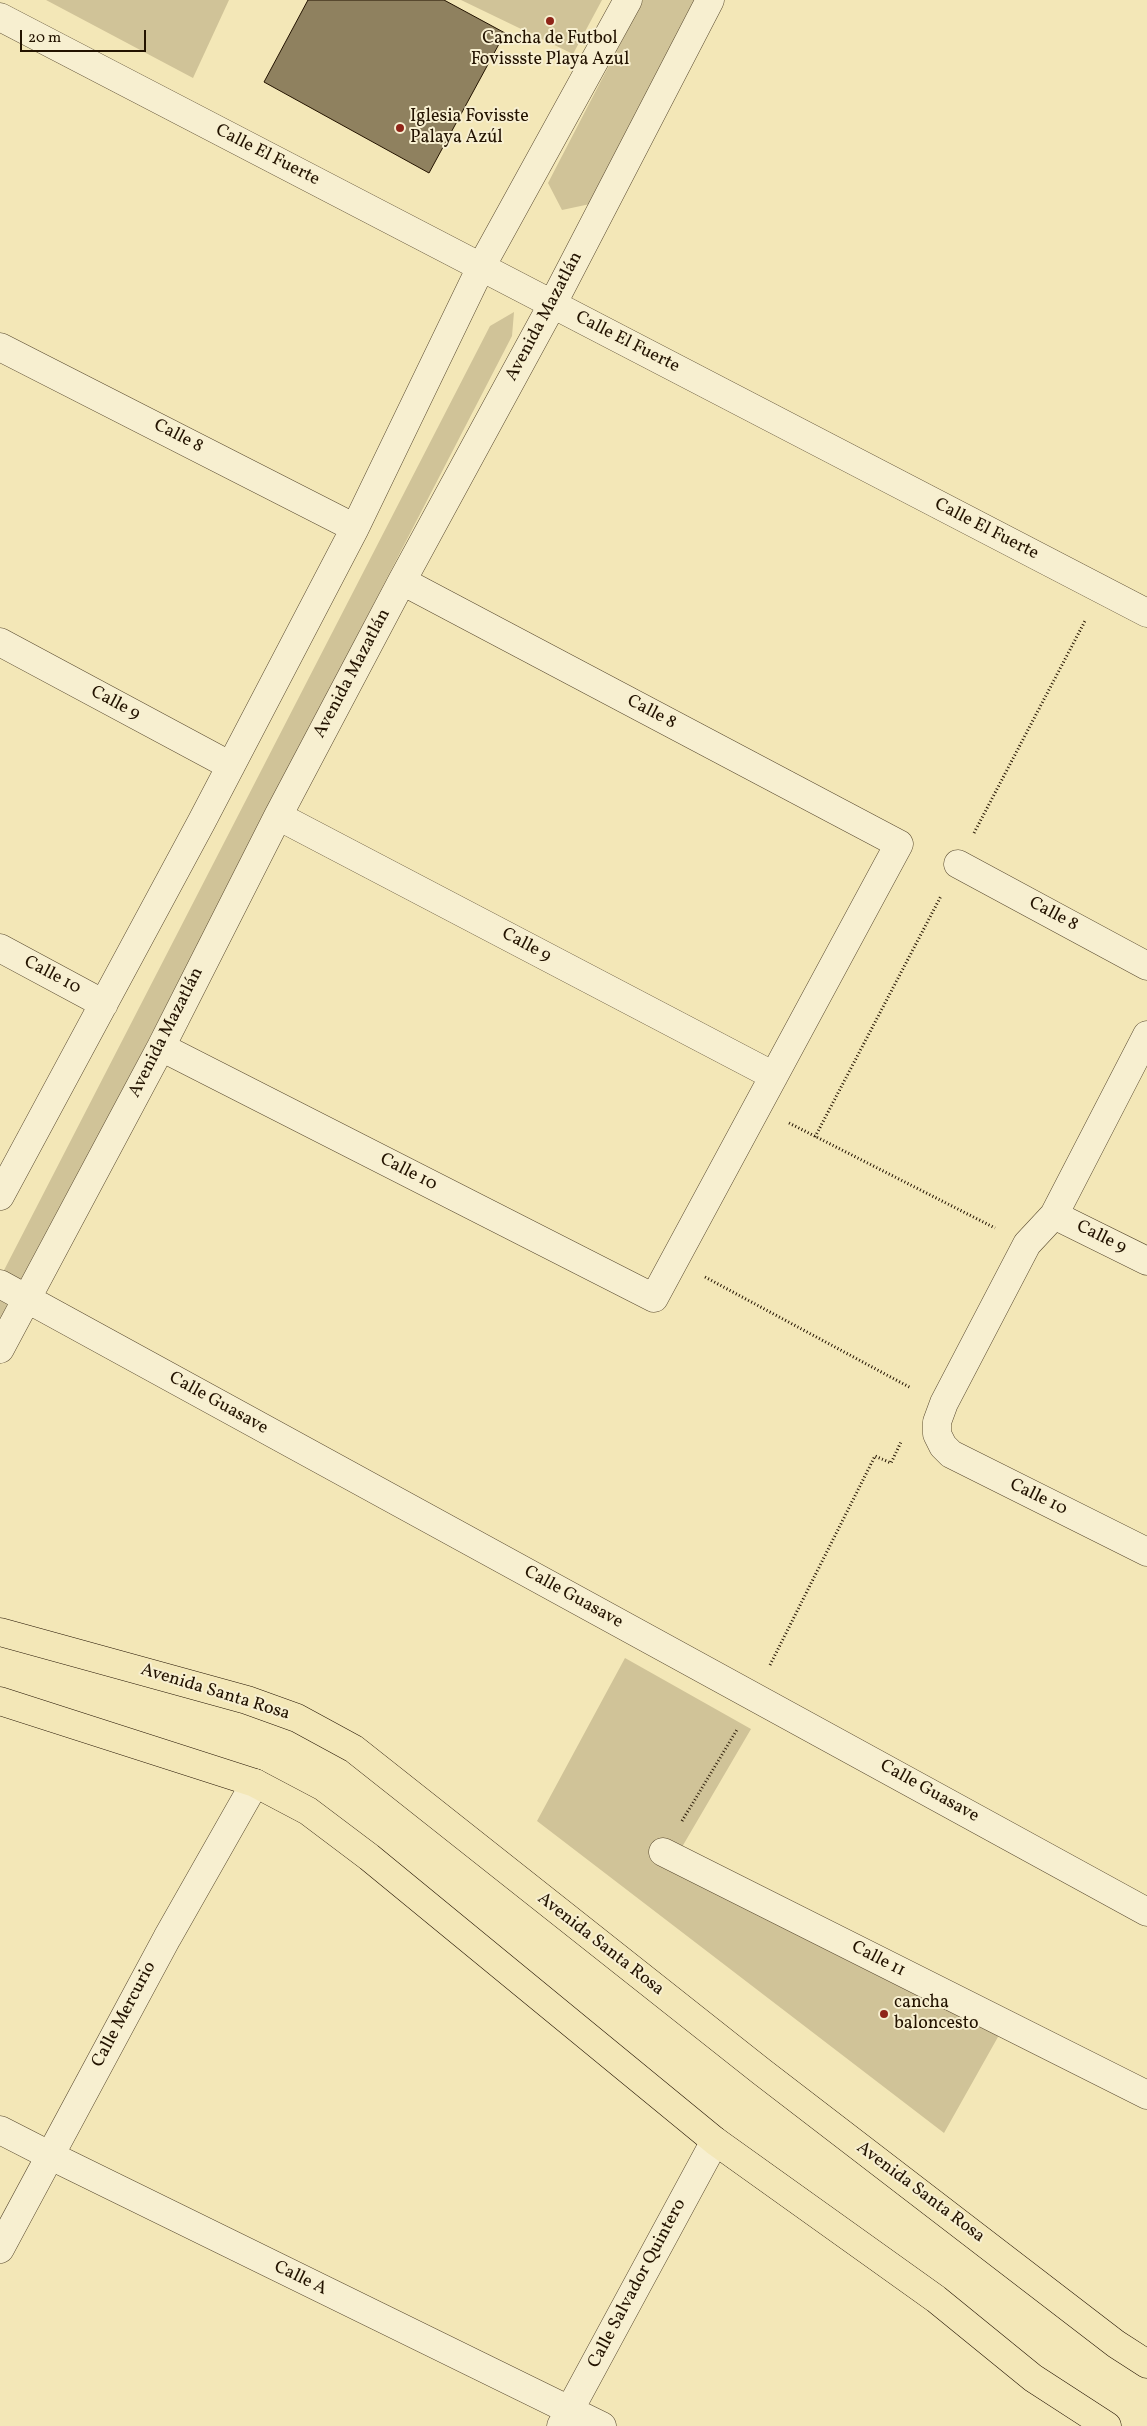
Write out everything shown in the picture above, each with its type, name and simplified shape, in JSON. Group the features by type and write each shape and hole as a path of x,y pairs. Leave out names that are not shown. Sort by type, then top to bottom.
{"main road":[{"name":"Avenida Santa Rosa","path":"0,1632 247,1700 297,1718 354,1749 762,2072 1116,2344 1147,2364"},
{"path":"0,1701 255,1783 308,1811 369,1857 715,2141 936,2299 1033,2378 1107,2426"}],"street":[{"path":"0,1196 231,766 355,528 481,267 628,0"},
{"name":"Avenida Mazatlán","path":"0,1349 161,1047 278,816 402,581 552,305 710,0"},
{"name":"Calle El Fuerte","path":"0,17 1146,612"},
{"name":"Calle 8","path":"0,347 355,528"},
{"name":"Calle 8","path":"402,581 899,844 774,1076"},
{"name":"Calle 9","path":"0,642 231,766"},
{"name":"Calle 9","path":"278,816 774,1076"},
{"name":"Calle 8","path":"958,864 1147,966"},
{"name":"Calle 10","path":"0,948 104,1004"},
{"path":"944,1403 1027,1244 1054,1215 1147,1035"},
{"name":"Calle 10","path":"161,1047 654,1298 674,1261"},
{"path":"674,1261 774,1076"},
{"name":"Calle 9","path":"1054,1215 1147,1261"},
{"name":"Calle Guasave","path":"0,1284 1147,1912"},
{"name":"Calle 10","path":"944,1403 936,1422 937,1434 942,1446 950,1454 1147,1552"},
{"name":"Calle Mercurio","path":"0,2249 167,1938 255,1783"},
{"name":"Calle 11","path":"663,1852 1147,2096"},
{"name":"Calle A","path":"0,2130 565,2419 602,2426"},
{"name":"Calle Salvador Quintero","path":"565,2419 715,2141"}],"path":[{"path":"757,1107 1027,1244"},
{"path":"674,1261 944,1403"},
{"path":"663,1852 756,1698 774,1655 875,1456 891,1463 903,1437"}],"shaded area":[{"path":"46,0 229,0 193,78"},
{"path":"461,0 602,0 573,54"},
{"path":"643,0 696,0 590,204 562,210 548,183"},
{"path":"514,312 512,336 0,1327 0,1278 490,326"},
{"path":"625,1658 751,1729 682,1847 1012,2012 944,2133 537,1821"}],"building":[{"name":"Iglesia Fovisste Palaya Azúl","path":"308,0 444,0 505,33 429,173 264,82"}],"place":[{"name":"Cancha de Futbol Fovissste Playa Azul","path":"550,21"},
{"name":"Iglesia Fovisste Palaya Azúl","path":"400,128"},
{"name":"cancha baloncesto","path":"884,2014"}]}
